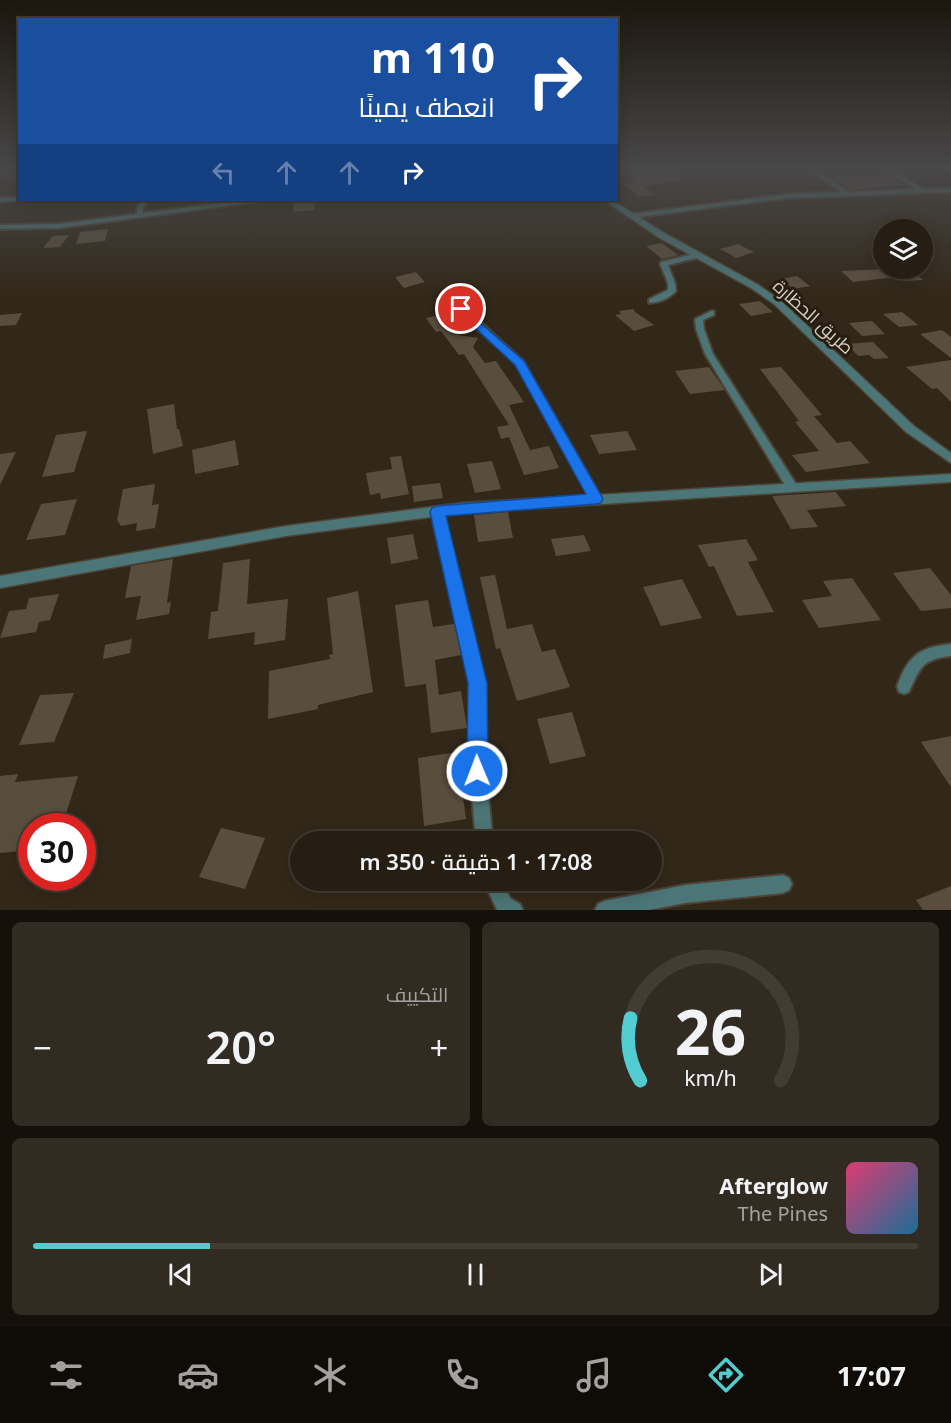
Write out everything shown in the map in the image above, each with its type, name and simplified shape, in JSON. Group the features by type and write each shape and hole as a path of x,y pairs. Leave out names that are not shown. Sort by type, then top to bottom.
{"street":[{"path":"140,209 140,215"},
{"path":"0,227 59,226 183,209"},
{"name":"طريق الحظارة","path":"622,209 754,286 777,302 902,422 921,439 951,459"},
{"path":"631,216 682,209"},
{"path":"652,301 673,291 674,286 664,264 697,255"},
{"path":"461,309 519,363 596,499"},
{"path":"711,313 699,319 709,354 792,487"},
{"path":"0,582 286,531 437,512 596,499 951,478"},
{"path":"437,512 477,683 479,717 476,753 484,831"},
{"path":"904,687 909,670 920,658 951,650"},
{"path":"604,910 685,894 783,885"},
{"path":"498,891 504,904 514,910"}],"building":[{"path":"294,209 315,210 294,212"},
{"path":"108,229 105,241 76,244 80,232"},
{"path":"69,235 60,247 43,248 53,236"},
{"path":"662,243 678,255 662,259 646,246"},
{"path":"738,244 754,252 736,258 720,249"},
{"path":"873,270 873,279 879,279 853,282 841,271"},
{"path":"416,272 425,282 404,288 395,277"},
{"path":"797,276 810,286 794,289 781,279"},
{"path":"903,279 923,280 905,281"},
{"path":"760,301 773,312 751,316 739,304"},
{"path":"634,309 654,325 634,331 615,315 621,314 619,311"},
{"path":"902,312 918,325 899,327 883,314"},
{"path":"22,313 16,325 0,326 0,315"},
{"path":"444,314 459,335 478,338 473,347 485,363 496,361 524,402 509,405 530,450 549,446 559,468 524,475 509,437 501,439 497,427 509,425 464,354 459,355 441,331 436,332 426,318"},
{"path":"872,321 885,334 862,336 849,323"},
{"path":"942,330 951,337 951,358 920,334"},
{"path":"873,342 889,358 874,359 869,355 858,356 847,344"},
{"path":"951,360 951,402 937,388 932,389 906,367"},
{"path":"709,367 725,390 690,394 675,371"},
{"path":"781,367 822,415 814,416 837,443 850,441 870,463 806,472 792,455 819,451 795,422 799,421 760,369"},
{"path":"174,404 177,429 179,429 183,446 153,454 147,409"},
{"path":"87,431 74,472 42,477 56,435"},
{"path":"627,431 637,450 599,454 590,435"},
{"path":"235,440 239,465 195,474 192,450"},
{"path":"16,452 0,485 0,454"},
{"path":"401,456 409,494 381,499 380,493 370,495 366,473 392,469 390,457"},
{"path":"492,461 501,489 475,493 467,464"},
{"path":"440,483 443,498 414,502 412,486"},
{"path":"155,484 152,505 159,504 155,528 136,531 137,523 121,526 117,520 123,489"},
{"path":"836,492 846,506 807,510 818,527 791,529 772,496"},
{"path":"77,499 65,535 26,540 41,504"},
{"path":"508,512 513,538 478,542 474,515"},
{"path":"413,534 418,559 391,564 387,538"},
{"path":"584,535 591,551 556,556 551,539"},
{"path":"746,539 758,560 748,562 774,612 737,616 714,566 709,567 698,545"},
{"path":"173,559 167,603 171,602 169,614 136,620 141,596 125,598 131,566"},
{"path":"250,559 247,604 288,599 285,640 254,645 255,632 208,639 211,612 218,611 223,563"},
{"path":"930,568 951,595 951,608 921,611 893,573"},
{"path":"495,575 507,629 532,624 542,652 555,649 570,687 517,701 500,648 496,649 480,577"},
{"path":"852,578 881,620 819,628 802,600 832,596 823,581"},
{"path":"682,579 702,618 661,626 643,587"},
{"path":"358,591 373,692 318,705 318,709 268,719 269,671 330,659 329,655 333,654 327,598"},
{"path":"59,594 50,620 39,622 36,632 0,638 9,611 26,609 29,598"},
{"path":"428,600 433,627 454,624 461,655 435,660 439,695 461,691 467,728 431,733 426,684 405,687 395,605"},
{"path":"132,639 130,653 103,659 105,645"},
{"path":"74,693 54,742 19,745 40,695"},
{"path":"572,712 586,756 550,764 537,719"},
{"path":"951,736 951,787 921,742"},
{"path":"457,752 466,819 424,826 418,758"},
{"path":"18,774 15,782 78,776 66,813 18,813 18,851 0,853 0,776"},
{"path":"221,828 265,838 245,889 199,877"},
{"path":"951,886 951,910 923,910 916,900"}],"route":[{"path":"461,309 519,363 596,499 462,508 437,512 477,683 479,717 477,771"}]}
